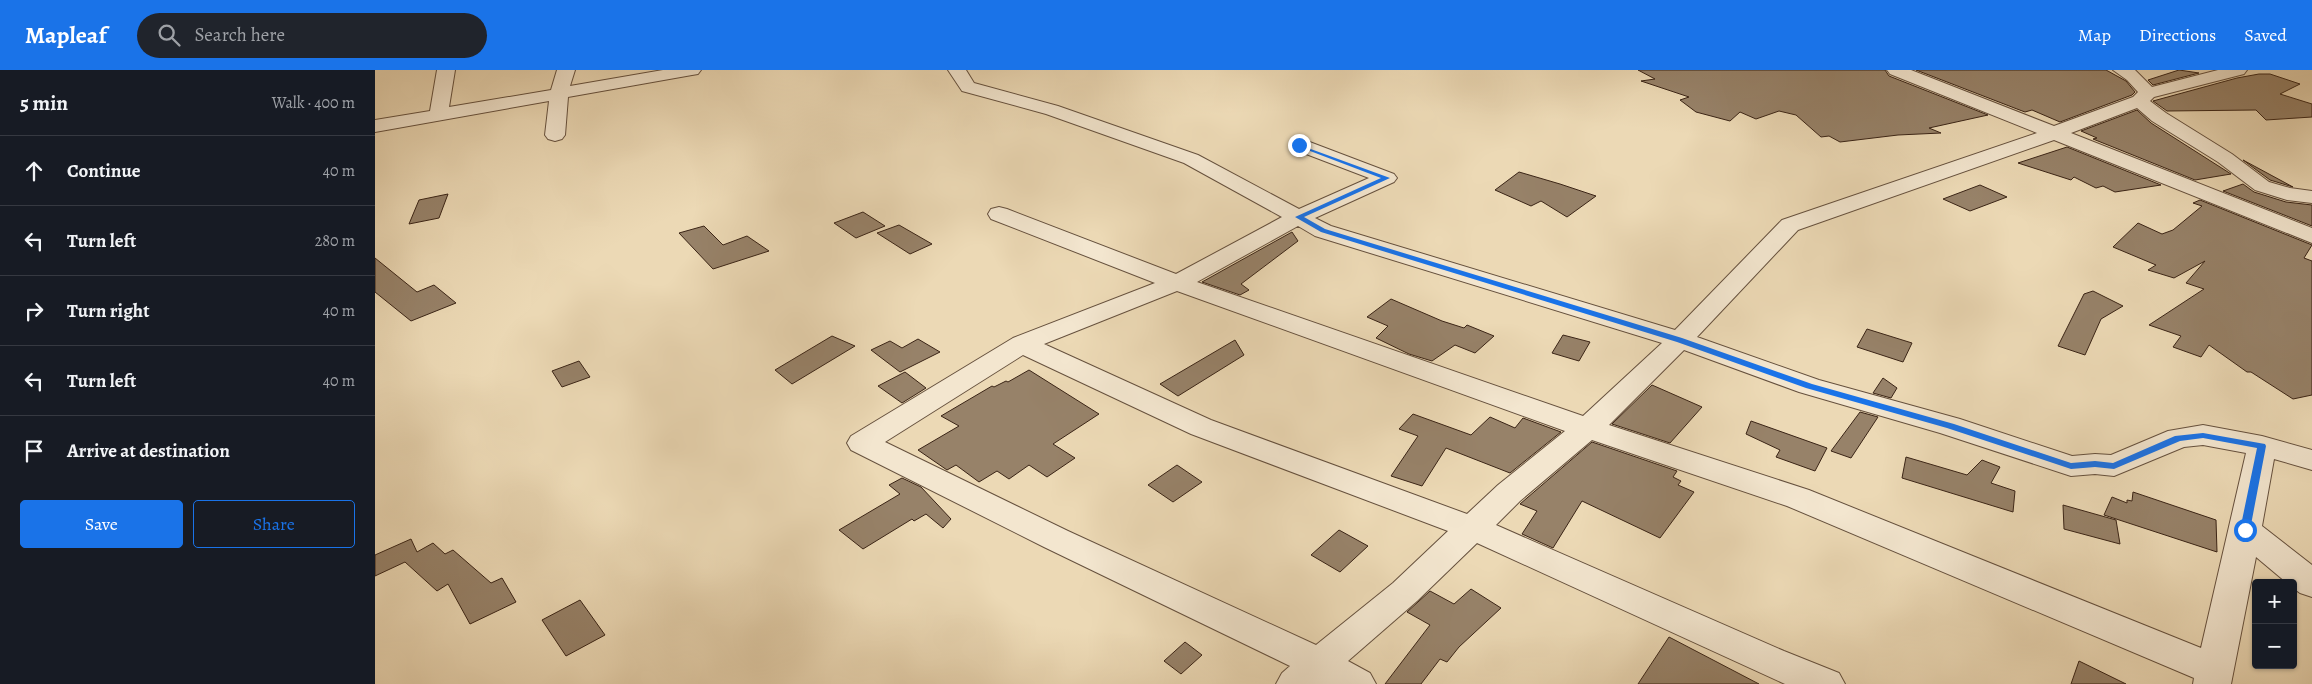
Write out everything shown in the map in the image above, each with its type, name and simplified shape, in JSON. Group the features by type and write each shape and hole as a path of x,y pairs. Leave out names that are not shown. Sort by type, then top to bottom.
{"street":[{"path":"439,115 446,70"},
{"path":"555,135 559,93 566,70"},
{"path":"375,126 692,70"},
{"path":"957,70 968,87 1052,110 1191,159 1323,231 1679,340 1809,386 1951,426 2071,466 2095,464 2114,466 2178,438 2203,435 2262,446 2312,460"},
{"path":"1896,70 2312,236"},
{"path":"2122,70 2133,76 2144,97 2159,117 2225,158 2262,186 2287,194 2312,197"},
{"path":"1308,673 1405,592 1473,528 1587,428 1679,340 1790,224 2055,132 2144,97 2238,70"},
{"path":"1299,145 1387,178 1299,217 1177,283 1022,344 862,444 1056,539 1308,673 1357,684"},
{"path":"999,214 1177,283 1587,428 1798,498 2214,677 2262,446"},
{"path":"1022,344 1201,427 1473,528 1762,658 1826,684"},
{"path":"2245,530 2312,584"}],"building":[{"path":"1638,70 1885,70 1889,76 1988,115 1929,128 1941,133 1898,135 1840,142 1829,136 1821,137 1796,115 1779,111 1756,119 1740,112 1730,121 1696,112 1680,100 1689,97 1641,81 1655,79"},
{"path":"1916,70 2106,70 2126,81 2135,92 2132,95 2060,122 2032,110 2025,112"},
{"path":"2179,70 2199,73 2153,85 2148,80"},
{"path":"2270,74 2300,84 2280,94 2312,104 2312,117 2266,120 2256,110 2167,111 2153,101 2237,78"},
{"path":"2137,110 2151,123 2231,174 2195,180 2093,139 2097,138 2081,131"},
{"path":"2067,147 2161,185 2115,192 2103,186 2096,188 2074,177 2071,180 2018,163"},
{"path":"2243,160 2293,187 2270,180"},
{"path":"1519,172 1596,196 1567,217 1541,201 1531,206 1495,190"},
{"path":"2243,184 2254,192 2286,202 2312,205 2312,226 2223,191"},
{"path":"1980,185 2007,197 1970,211 1943,199"},
{"path":"448,194 439,218 409,224 419,200"},
{"path":"2200,200 2312,245 2304,258 2312,261 2312,395 2293,399 2251,372 2247,372 2209,345 2201,357 2173,347 2181,336 2149,325 2204,289 2186,283 2205,261 2174,278 2148,270 2156,265 2113,247 2138,223 2162,234 2173,230 2202,206 2193,203"},
{"path":"863,212 885,226 856,238 834,223"},
{"path":"899,225 932,244 910,254 877,233"},
{"path":"704,226 723,245 747,236 769,251 713,269 679,233"},
{"path":"1292,232 1298,241 1241,284 1249,290 1240,295 1202,282"},
{"path":"375,258 417,292 434,285 456,303 411,321 375,292"},
{"path":"2093,291 2123,306 2101,319 2085,355 2058,346 2084,294"},
{"path":"1391,299 1442,321 1464,328 1467,325 1494,336 1475,353 1455,345 1432,361 1409,354 1376,338 1388,326 1367,317"},
{"path":"1867,329 1912,343 1903,362 1857,347"},
{"path":"1563,335 1590,342 1579,361 1552,353"},
{"path":"832,336 855,346 792,384 775,370"},
{"path":"918,339 940,352 900,372 871,350 890,341 902,348"},
{"path":"1235,340 1244,355 1178,396 1160,384"},
{"path":"579,361 590,377 562,387 552,371"},
{"path":"1029,370 1099,414 1053,444 1075,458 1047,477 1029,465 1009,479 997,471 979,482 956,465 947,470 918,450 959,426 941,416 992,386 1008,382"},
{"path":"905,372 926,388 902,403 878,386"},
{"path":"1883,378 1897,388 1891,398 1873,393"},
{"path":"1652,385 1702,407 1670,443 1612,424"},
{"path":"1860,412 1878,417 1851,458 1831,451"},
{"path":"1413,414 1471,435 1490,417 1515,428 1523,418 1561,432 1510,473 1446,448 1422,486 1391,476 1418,436 1399,429"},
{"path":"1751,421 1827,448 1815,471 1776,457 1780,450 1746,434"},
{"path":"1592,442 1677,471 1673,477 1681,481 1678,485 1694,492 1660,538 1582,501 1553,548 1522,534 1537,511 1520,504"},
{"path":"1906,457 1967,475 1982,460 2000,467 1991,483 2015,491 2013,512 1902,478"},
{"path":"1177,465 1202,482 1173,502 1148,485"},
{"path":"902,478 921,487 951,519 943,528 926,514 914,521 912,519 863,549 839,530 900,494 889,485"},
{"path":"2133,492 2216,520 2217,552 2104,515 2112,497 2127,503 2127,500 2132,501"},
{"path":"2063,505 2116,520 2120,544 2064,529"},
{"path":"1339,530 1368,546 1340,572 1311,555"},
{"path":"411,539 417,552 433,543 445,554 453,550 491,583 502,578 516,602 470,624 448,584 437,591 405,562 375,576 375,555"},
{"path":"1471,589 1501,608 1459,647 1447,662 1440,659 1421,684 1385,684 1430,625 1407,612 1430,591 1454,604"},
{"path":"580,600 605,635 566,656 542,620"},
{"path":"1669,637 1759,684 1638,684"},
{"path":"1185,642 1202,655 1181,674 1164,661"},
{"path":"2079,661 2126,684 2071,684"}],"route":[{"path":"1299,145 1387,178 1299,217 1323,231 1679,340 1809,386 1951,426 2071,466 2095,464 2114,466 2178,438 2203,435 2262,446 2245,530"}]}
